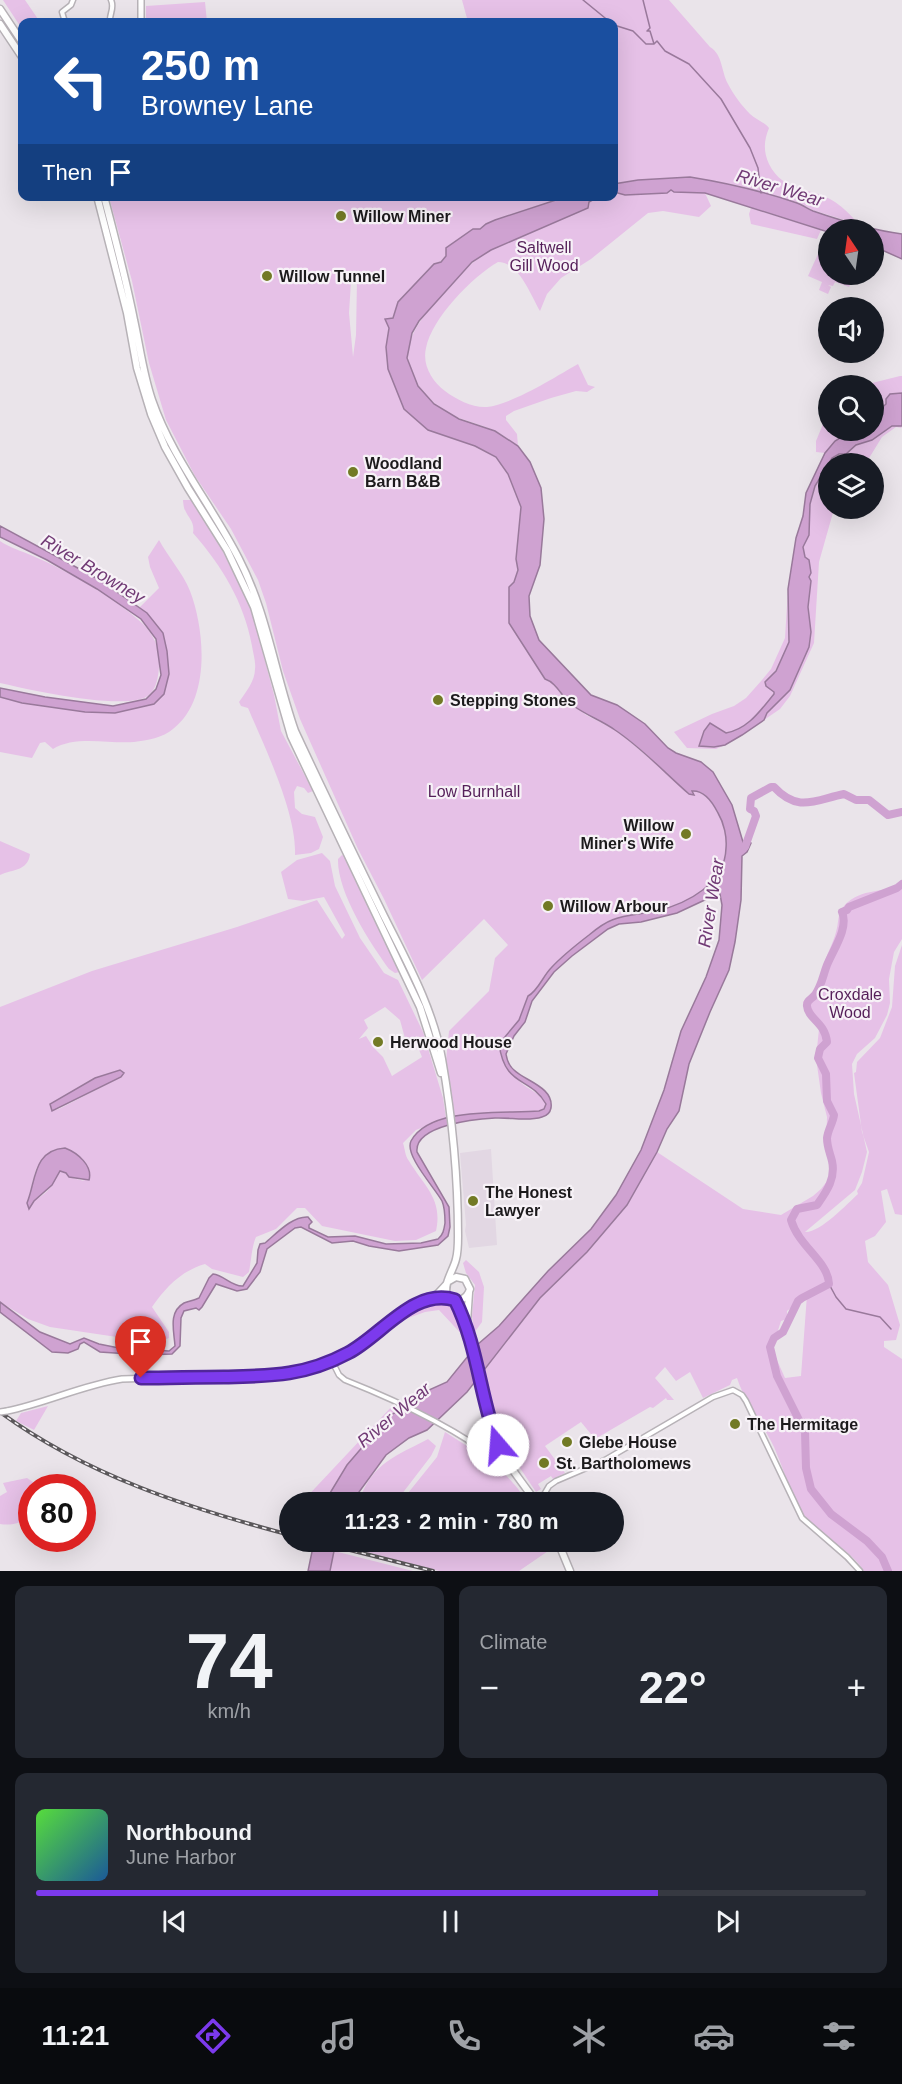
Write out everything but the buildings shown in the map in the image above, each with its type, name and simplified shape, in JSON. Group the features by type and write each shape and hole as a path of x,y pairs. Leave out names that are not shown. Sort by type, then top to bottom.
{"highway":[{"path":"0,9 18,36"},
{"path":"0,24 18,51"},
{"path":"98,201 127,313 137,368 151,414 165,447 227,550 246,589 291,736 420,1007 446,1085"},
{"path":"105,201 120,255 152,400 167,438 236,552 253,587 296,731 417,981 438,1037 452,1132 458,1237 456,1261 448,1282 447,1293 453,1299 467,1326 498,1445 530,1492"},
{"path":"456,1261 462,1277 470,1285 467,1326"},
{"path":"448,1282 453,1277 462,1277"},
{"path":"453,1299 465,1299 469,1293"},
{"path":"562,1552 570,1571"}],"main road":[{"path":"141,0 141,18"},
{"path":"0,1412 27,1407 123,1378 269,1377 313,1367 332,1361 363,1344 412,1307 433,1298 448,1282"},
{"path":"433,1298 453,1299"}],"street":[{"path":"63,18 60,10 71,4 73,0"},
{"path":"110,18 113,6 111,0"},
{"path":"332,1361 339,1375 345,1380 395,1400 439,1424 502,1464"},
{"path":"545,1492 556,1481 625,1449 713,1397 733,1390 742,1395 802,1518 860,1571"}],"shaded area":[{"path":"491,1149 497,1245 469,1248 465,1231 460,1153"}],"green space":[{"path":"3,0 25,0 37,18 18,18 18,23"},
{"path":"462,0 669,0 717,54 728,84 741,104 752,116 769,128 765,150 775,174 790,185 835,202 853,219 842,219 767,193 638,180 618,183 618,18 467,18"},
{"path":"205,2 207,18 146,18 146,6"},
{"name":"Saltwell Gill Wood","path":"671,190 705,193 711,206 699,217 663,211 648,213 591,259 561,278 547,294 540,311 518,273 505,263 498,262 454,299 436,324 426,348 425,360 436,382 445,391 465,403 476,406 487,407 509,401 578,364 588,385 595,387 587,392 576,391 551,398 506,416 506,420 517,434 518,446 495,431 440,408 419,386 411,372 408,357 415,330 434,303 478,258 514,238 588,208 591,201 618,201 618,193 667,193"},
{"name":"Low Burnhall","path":"110,201 553,201 486,224 446,256 398,302 389,328 386,347 388,369 404,409 445,436 475,446 496,457 508,474 521,507 516,559 518,570 514,582 509,623 545,679 553,682 563,697 586,715 616,730 693,795 692,791 697,791 708,798 722,822 726,853 719,875 702,892 668,908 623,916 603,925 560,959 548,971 535,991 528,996 519,1020 499,1045 509,1069 520,1082 543,1100 546,1104 544,1109 453,1117 446,1061 449,1031 489,991 495,958 508,945 484,919 422,980 358,849 300,719 283,671 258,580 231,529 195,476 166,420 149,363 132,281","holes":["354,280 357,280 356,335 353,357 349,313 351,282"]},
{"path":"751,208 818,229 818,237 817,239 751,224 749,214"},
{"path":"818,254 818,280 808,276"},
{"path":"821,285 831,287 828,294 819,290"},
{"path":"902,376 902,393 890,394 884,406 884,380"},
{"path":"900,425 902,428 896,427 884,436 884,432 892,426"},
{"path":"818,436 818,441 835,441 825,453 816,452"},
{"path":"880,441 872,453 846,453 856,445"},
{"path":"818,481 818,519 831,519 819,562 814,643 790,696 780,709 764,720 767,713 790,690 809,647 811,632 808,607 811,581 803,547 809,529 810,504"},
{"path":"183,500 191,500 221,548 251,608 281,731 313,791 308,793 304,788 297,786 294,792 295,808 302,814 315,817 323,837 319,849 311,853 295,855 291,820 279,781 248,708 241,706 239,702 255,673 254,658 243,614 222,572 193,533 192,523"},
{"path":"159,540 187,584 199,625 201,664 199,683 194,701 185,716 173,729 160,737 134,742 71,742 53,749 45,742 40,743 32,758 0,752 0,692 100,710 145,703 162,685 161,640 137,610 159,588 148,557"},
{"path":"0,541 90,585 131,613 146,627 159,655 156,685 148,696 131,701 94,700 0,683"},
{"path":"788,589 789,642 784,656 766,686 775,692 774,694 748,723 734,731 726,733 710,724 707,747 725,745 716,749 687,748 674,732 734,706 746,698 771,669 785,638"},
{"path":"0,841 30,854 29,860 23,867 0,875"},
{"path":"322,853 330,861 335,886 360,938 384,973 398,980 423,1032 443,1098 446,1118 416,1130 403,1143 408,1159 434,1201 437,1210 436,1231 416,1240 395,1241 322,1226 305,1208 297,1208 276,1229 256,1237 249,1272 243,1277 212,1269 205,1264 181,1275 169,1286 152,1307 169,1332 169,1338 157,1343 50,1327 28,1319 0,1302 0,1007 92,971 317,900 342,939 345,935 324,897 303,901 288,899 281,872 297,860","holes":["385,1007 400,1020 406,1042 415,1040 422,1057 392,1076 383,1057 366,1036 359,1039 368,1028 364,1020","120,1070 121,1077 52,1111 50,1104 95,1078","52,1151 84,1181 69,1177 60,1171 47,1191 38,1199 27,1203 36,1169"]},
{"path":"342,855 346,857 400,972 395,973 389,969 356,917 339,872 338,859"},
{"name":"Croxdale Wood","path":"902,882 902,939 894,952 889,979 890,1003 887,1015 875,1038 857,1054 852,1064 854,1094 861,1126 854,1073 857,1062 880,1038 892,1007 895,966 902,945 902,1215 895,1214 887,1189 881,1191 886,1222 875,1236 865,1241 868,1262 888,1285 900,1325 896,1340 884,1341 884,1347 902,1359 902,1571 864,1571 851,1556 806,1518 793,1494 774,1447 737,1378 732,1380 730,1385 703,1398 690,1372 676,1381 665,1367 655,1378 674,1400 666,1398 653,1408 650,1407 595,1439 581,1422 545,1446 565,1473 553,1479 551,1476 538,1484 541,1489 536,1492 512,1456 514,1454 498,1425 484,1370 540,1298 587,1252 627,1205 657,1152 743,1209 781,1215 821,1189 828,1180 830,1171 826,1146 827,1117 816,1058 819,1029 816,1022 808,1016 803,1002 821,980 824,963 844,906 858,896","holes":["863,1136 869,1152 862,1183 857,1191 858,1194 840,1211 818,1228 805,1232 855,1190 867,1152","807,1295 801,1376 785,1378 772,1349 781,1321 787,1319 787,1311"]},
{"path":"466,1260 479,1272 484,1287 482,1322 474,1333 472,1316 475,1285 466,1273 463,1263"},
{"path":"446,1302 453,1306 458,1323 467,1340 439,1310 425,1312 400,1321 424,1307"},
{"path":"395,1403 408,1411 394,1412 347,1465 331,1492 311,1492"},
{"path":"48,1406 34,1430 16,1421 21,1413"},
{"path":"445,1432 486,1459 520,1492 409,1492 437,1457"},
{"path":"428,1439 436,1446 403,1492 363,1492 379,1468"},
{"path":"18,1480 18,1523 9,1525 0,1524 0,1496 7,1492 3,1483"},
{"path":"334,1552 338,1552 413,1571 330,1571"},
{"path":"366,1552 547,1552 519,1571 439,1571"}],"water":[{"path":"690,177 758,191 837,219 818,219 818,229 705,193 671,190 667,193 625,195 618,193 618,183"},
{"name":"River Wear","path":"553,201 591,201 588,208 491,250 472,262 419,321 412,333 407,358 418,386 434,404 459,419 495,431 518,446 530,462 541,488 544,519 540,565 529,596 530,616 539,640 591,695 617,705 645,724 668,748 701,762 713,772 732,805 743,842 747,838 751,843 747,852 742,856 741,900 729,970 689,1064 679,1111 627,1205 587,1252 540,1298 467,1392 427,1430 409,1438 386,1455 359,1492 331,1492 347,1465 389,1416 410,1409 417,1402 420,1394 447,1382 477,1345 499,1326 548,1271 591,1229 616,1195 641,1150 664,1090 681,1031 706,977 719,940 722,905 719,889 709,898 677,913 641,922 619,924 608,929 554,972 532,1001 525,1022 514,1036 506,1054 512,1068 538,1085 548,1095 551,1108 548,1114 530,1119 495,1118 461,1122 425,1135 419,1143 417,1152 449,1207 448,1236 438,1245 399,1251 353,1241 332,1243 301,1227 295,1228 267,1249 260,1272 247,1289 237,1291 216,1284 199,1310 196,1308 184,1311 181,1318 180,1346 172,1354 100,1352 84,1342 78,1349 68,1353 52,1352 0,1312 0,1302 40,1332 70,1344 84,1338 119,1348 169,1351 175,1346 173,1322 179,1307 199,1298 213,1274 235,1285 243,1286 257,1263 260,1244 265,1243 296,1219 308,1217 312,1222 309,1228 328,1237 355,1236 386,1244 421,1243 438,1239 445,1223 443,1204 416,1163 410,1147 411,1141 421,1130 434,1122 451,1117 544,1109 546,1104 540,1095 512,1075 507,1068 499,1044 519,1020 528,996 535,991 548,971 560,959 603,925 617,918 657,911 681,903 712,882 724,861 725,835 720,817 711,801 697,791 692,791 694,795 689,794 625,737 571,704 553,683 545,679 509,623 509,587 514,582 518,570 516,559 521,507 508,474 496,457 475,446 428,430 404,409 388,369 386,347 389,328 385,319 393,318 398,302 434,264 441,262 446,256 446,248 473,229 480,229 486,224"},
{"path":"884,231 902,234 902,259 884,251"},
{"path":"902,393 902,426 892,426 884,432 884,406 890,394"},
{"path":"835,441 869,441 856,445 847,453 825,453"},
{"path":"818,468 818,481 810,504 809,535 803,547 805,557 809,560 811,573 808,607 811,632 809,647 790,690 767,713 764,720 725,745 699,746 704,731 710,723 726,733 741,728 764,707 774,694 765,682 776,671 789,642 788,589 806,493"},
{"path":"0,526 98,579 147,613 163,633 169,674 164,694 154,704 115,713 85,712 22,703 0,697 0,688 45,697 113,706 146,699 156,689 161,675 156,639 141,619 97,589 47,560 0,537"},
{"path":"120,1070 124,1073 121,1077 52,1111 50,1104 95,1078"},
{"path":"65,1148 75,1153 87,1165 89,1180 69,1177 60,1171 52,1185 34,1201 29,1209 27,1203 41,1160 55,1150"},
{"path":"312,1552 334,1552 330,1571 308,1571"}],"waterway":[{"path":"583,0 605,18"},
{"path":"643,0 650,28 647,31 650,31 654,44"},
{"name":"River Wear","path":"618,26 633,31 646,44 654,44 657,41 665,51 689,64 721,99 750,148 758,168 761,193"},
{"path":"745,847 756,816 750,809 751,798 771,787 791,800 799,802 815,801 844,794 856,800 869,800 888,815 902,812"},
{"path":"888,1571 882,1557 867,1541 831,1514 811,1489 806,1468 805,1432 777,1376 770,1347 774,1338 783,1332 798,1301 829,1284 824,1268 800,1238 791,1220 797,1209 817,1205 833,1174 827,1138 834,1115 827,1101 826,1074 818,1058 820,1049 827,1042 826,1035 810,1014 807,1004 819,988 842,932 844,918 842,912 902,884"},
{"path":"829,1284 846,1309 880,1317 891,1329"}],"railway":[{"path":"0,1412 67,1454 139,1487 176,1501 279,1532"},
{"path":"358,1552 433,1571"}],"place":[{"name":"Willow Miner","path":"341,216"},
{"name":"Willow Tunnel","path":"267,276"},
{"name":"Woodland Barn B&B","path":"353,472"},
{"name":"Stepping Stones","path":"438,700"},
{"name":"Willow Miner's Wife","path":"686,834"},
{"name":"Willow Arbour","path":"548,906"},
{"name":"Herwood House","path":"378,1042"},
{"name":"The Honest Lawyer","path":"473,1201"},
{"name":"The Hermitage","path":"735,1424"},
{"name":"Glebe House","path":"567,1442"},
{"name":"St. Bartholomews","path":"544,1463"}],"route":[{"path":"141,1378 269,1377 313,1367 332,1361 363,1344 418,1304 433,1298 452,1299 455,1300 467,1326 498,1445"}],"water label":[{"name":"River Browney","path":"93,569"}]}
